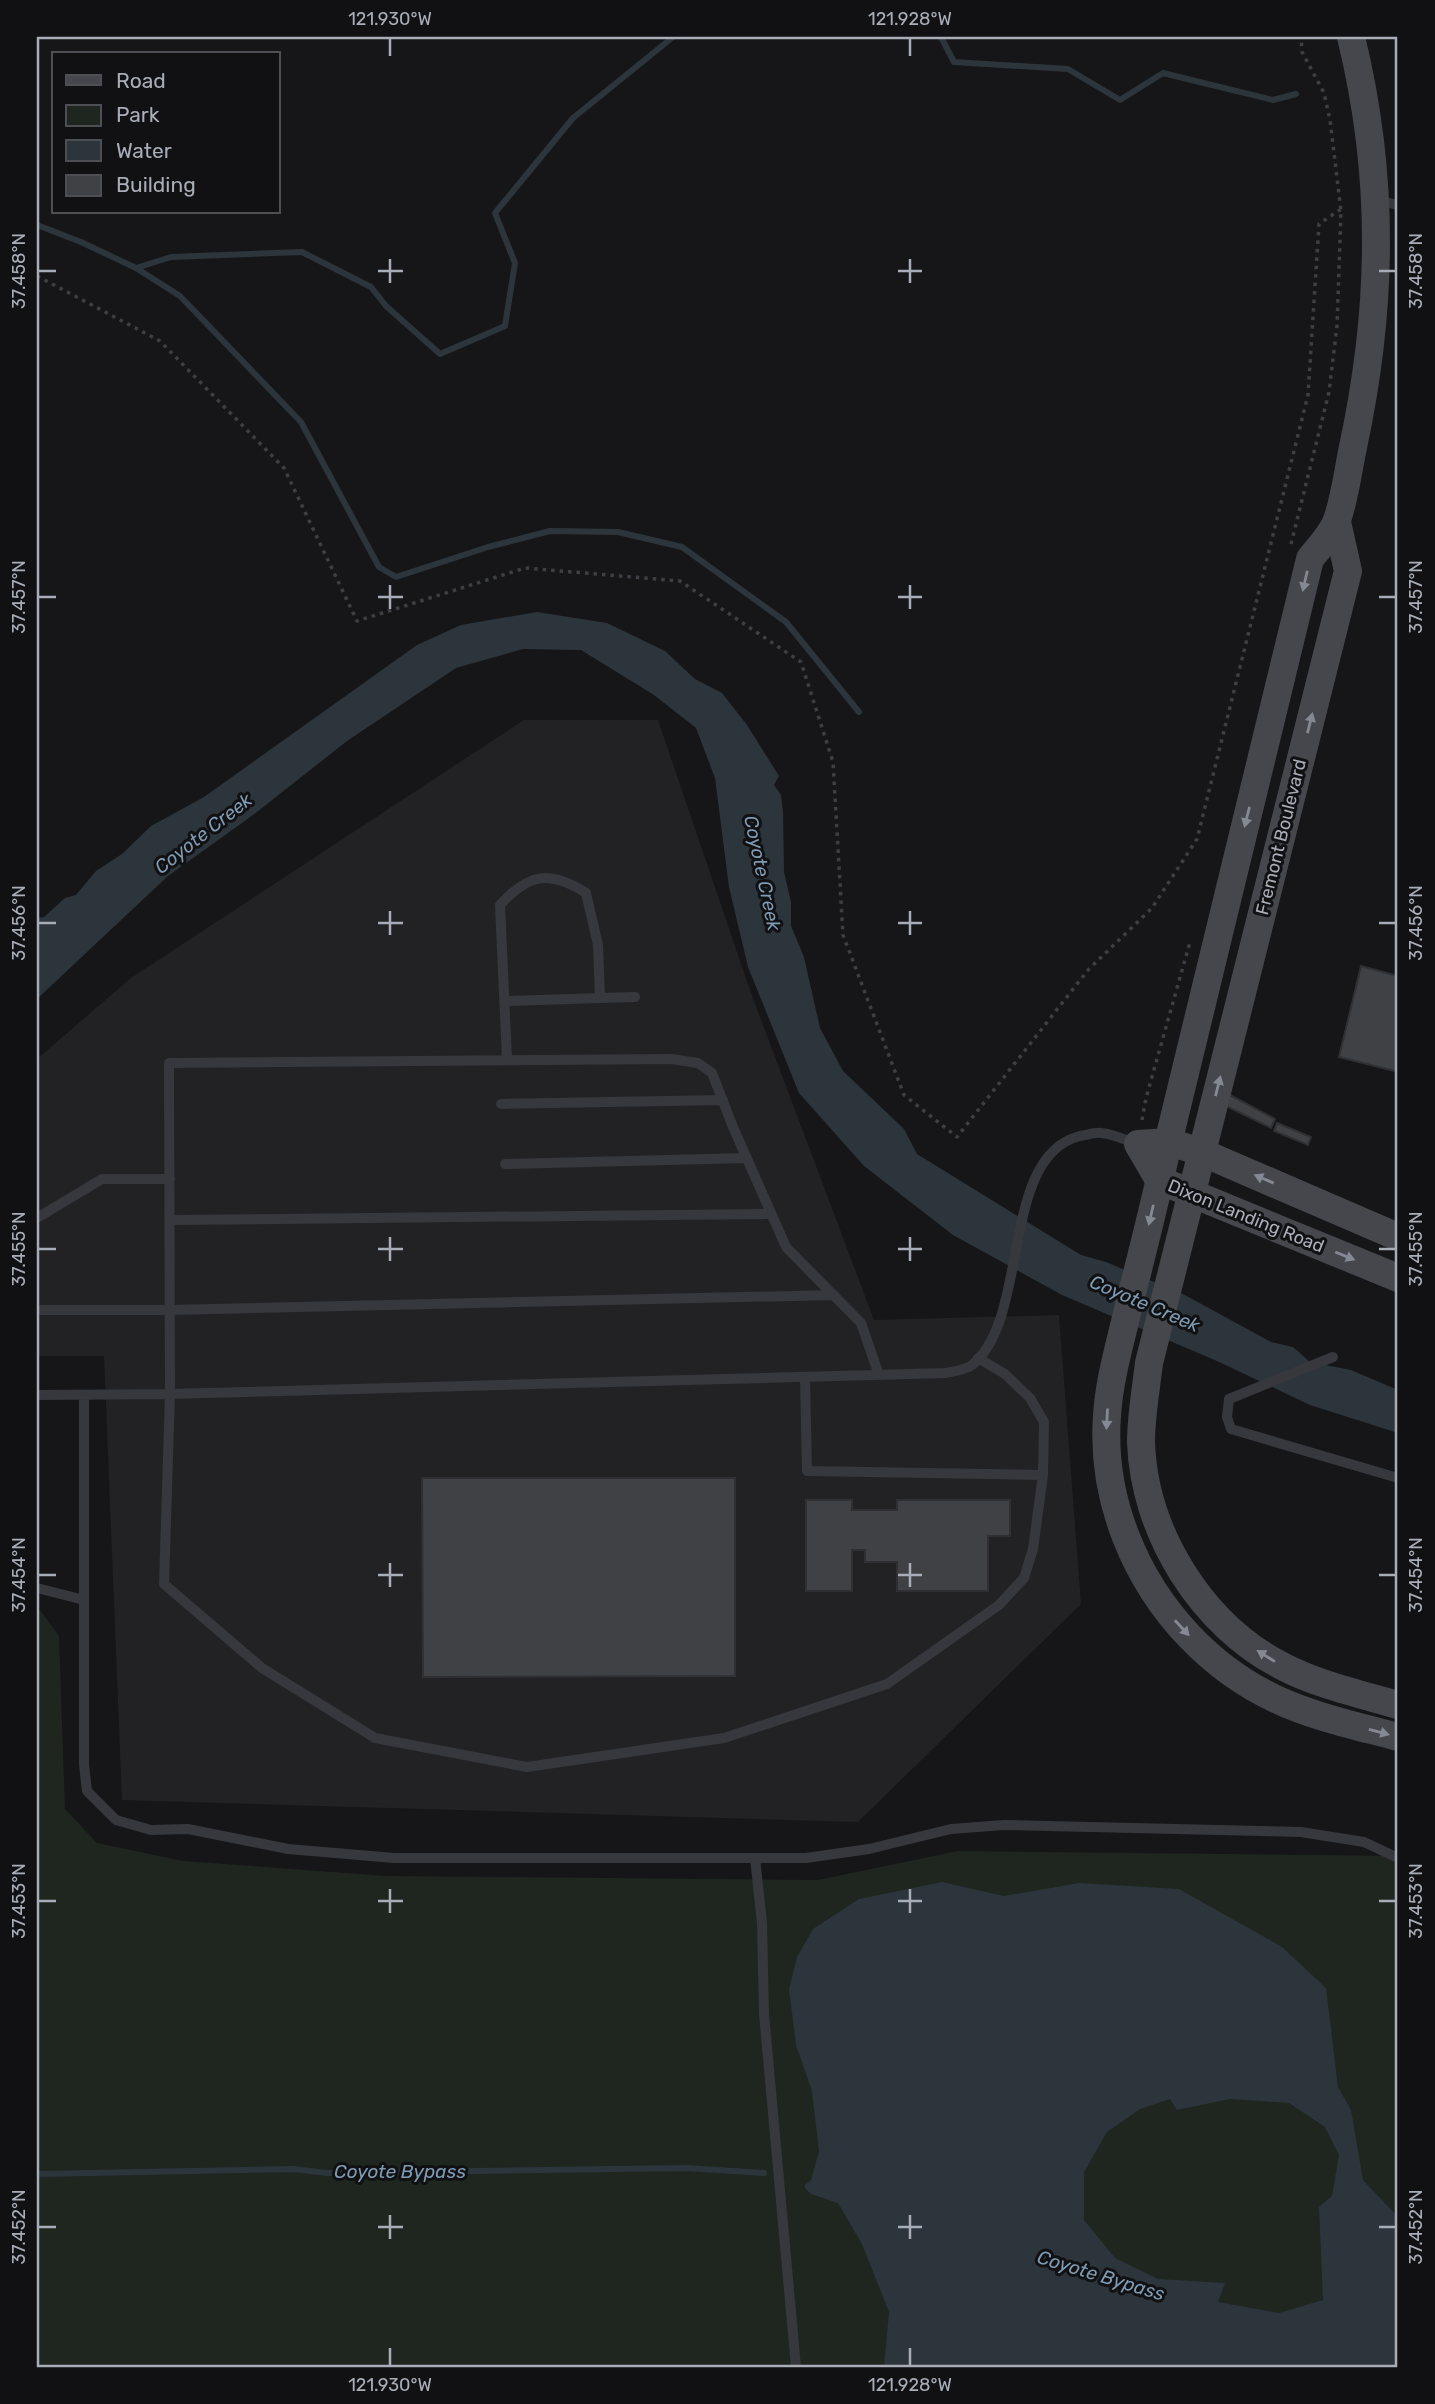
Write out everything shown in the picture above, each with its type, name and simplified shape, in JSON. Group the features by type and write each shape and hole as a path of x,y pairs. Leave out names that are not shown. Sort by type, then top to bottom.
{"main road":[{"name":"Fremont Boulevard","path":"1350,37 1387,203 1368,368 1337,522 1348,571 1149,1363 1141,1443 1144,1467 1158,1522 1170,1551 1202,1600 1224,1623 1249,1646 1302,1675 1398,1705"},
{"name":"Fremont Boulevard","path":"1337,522 1310,559 1189,1048 1118,1352 1107,1413 1106,1444 1115,1504 1139,1567 1155,1595 1201,1648 1230,1673 1289,1705 1398,1737"},
{"path":"1138,1144 1169,1142 1201,1152 1398,1237"},
{"name":"Dixon Landing Road","path":"1138,1144 1159,1181 1398,1278"},
{"path":"1289,1705 1302,1675"}],"lane":[{"path":"507,1060 500,905 515,889 541,877 569,882 586,893 597,945 600,998"},
{"path":"505,1000 635,997"},
{"path":"879,1375 861,1323 786,1247 712,1073 698,1063 671,1059 169,1063 170,1394 164,1584 262,1668 375,1738 527,1767 724,1738 887,1684 999,1605 1024,1578 1033,1549 1043,1475 1044,1422 1030,1398 1005,1374 978,1359"},
{"path":"501,1104 723,1100"},
{"path":"37,1395 170,1394 947,1373 971,1367 990,1344 1002,1311 1029,1198 1043,1161 1068,1139 1099,1132 1138,1144"},
{"path":"505,1164 746,1158"},
{"path":"37,1218 102,1179 170,1179"},
{"path":"170,1220 771,1214"},
{"path":"37,1310 170,1310 834,1295"},
{"path":"1333,1357 1229,1399 1227,1417 1231,1429 1398,1478"},
{"path":"805,1377 807,1471 1043,1475"},
{"path":"84,1395 83,1765 88,1791 116,1820 151,1830 188,1829 288,1849 394,1858 806,1858 869,1849 951,1829 1004,1825 1301,1832 1364,1842 1398,1858"},
{"path":"37,1588 84,1600"},
{"path":"755,1858 762,1923 764,2014 796,2367"}],"path":[{"path":"1288,554 1329,392 1337,326 1341,209 1324,93 1302,52 1301,37"},
{"path":"37,276 160,341 284,468 357,621 525,568 680,581 801,662 833,762 843,935 904,1095 957,1137 1088,970 1152,908 1197,839 1308,395 1319,223 1341,209"},
{"path":"1138,1144 1146,1098 1191,938"}],"shaded area":[{"path":"524,720 658,720 751,993 874,1320 1059,1315 1081,1604 858,1822 122,1800 104,1356 37,1356 37,1059 131,978"}],"green space":[{"path":"37,1610 40,1610 59,1636 65,1809 97,1843 183,1861 387,1876 818,1880 958,1851 1398,1856 1398,2367 37,2367"}],"water":[{"name":"Coyote Creek","path":"537,612 607,623 665,651 695,679 722,693 747,725 779,776 774,785 781,795 784,872 791,902 791,926 804,957 820,1028 843,1071 904,1129 917,1154 1081,1255 1106,1262 1183,1294 1271,1342 1293,1347 1310,1362 1351,1370 1398,1390 1398,1433 1310,1405 1217,1361 1062,1295 953,1235 864,1166 799,1093 748,967 729,887 715,778 696,728 654,695 581,650 523,649 456,668 347,741 253,815 168,876 37,999 37,918 44,917 65,898 76,895 96,871 122,854 151,826 204,797 417,645 461,625"},
{"path":"942,1882 1004,1896 1079,1883 1179,1889 1282,1947 1326,1988 1338,2087 1351,2110 1363,2180 1398,2217 1398,2367 884,2367 889,2312 862,2244 838,2203 811,2194 805,2188 811,2180 819,2151 812,2091 796,2045 789,1989 797,1957 813,1929 859,1899","holes":["1170,2099 1177,2110 1230,2099 1289,2103 1325,2127 1339,2155 1332,2196 1319,2207 1323,2300 1279,2313 1218,2302 1225,2283 1158,2279 1115,2258 1084,2220 1084,2172 1107,2132 1140,2109"]}],"building":[{"path":"1361,966 1398,976 1398,1072 1339,1057"},
{"path":"1230,1095 1275,1119 1271,1128 1226,1106"},
{"path":"1277,1123 1311,1137 1308,1145 1274,1131"},
{"path":"422,1478 735,1478 735,1676 423,1677"},
{"path":"806,1500 852,1500 852,1510 897,1510 897,1500 1010,1500 1010,1536 988,1536 988,1591 897,1591 897,1562 865,1562 865,1550 852,1550 852,1591 806,1591"}],"waterway":[{"path":"136,268 171,257 302,252 371,287 386,306 440,354 505,326 515,263 495,213 573,118 673,37"},
{"path":"941,37 954,62 1068,69 1120,100 1163,73 1273,100 1296,94"},
{"path":"37,225 136,268 180,296 301,422 379,567 396,577 488,547 550,531 618,532 682,547 786,622 859,712"},
{"name":"Coyote Bypass","path":"37,2174 293,2169 327,2173 687,2168 764,2173"}]}
